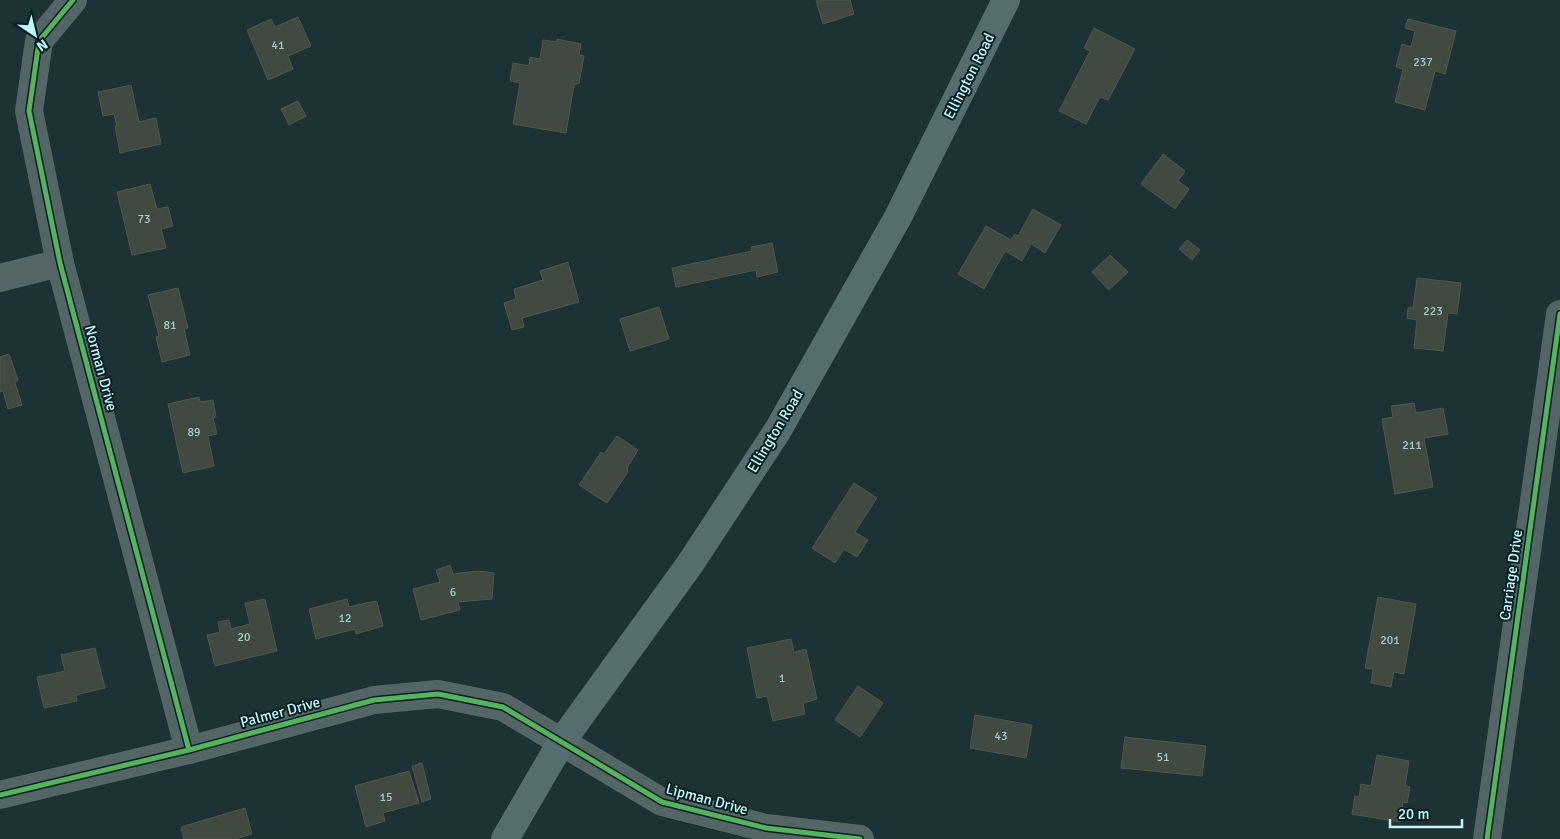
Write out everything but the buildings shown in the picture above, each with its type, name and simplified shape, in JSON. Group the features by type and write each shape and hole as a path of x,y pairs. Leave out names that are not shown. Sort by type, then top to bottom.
{"main road":[{"name":"Ellington Road","path":"505,839 562,741 690,564 778,430 898,217 1006,0"}],"street":[{"name":"Norman Drive","path":"73,0 39,41 29,111 60,263 189,750"},
{"path":"0,278 60,263"},
{"name":"Carriage Drive","path":"1487,839 1560,314"},
{"name":"Palmer Drive","path":"0,794 189,750 374,700 438,694 503,707 562,741"},
{"name":"Lipman Drive","path":"562,741 662,802 766,828 860,839"}],"cycle path":[{"path":"73,0 39,41 29,111 60,263 189,750"},
{"path":"1487,839 1560,314"},
{"path":"0,795 189,750 374,700 438,694 503,707 662,802 766,828 860,839"}]}
